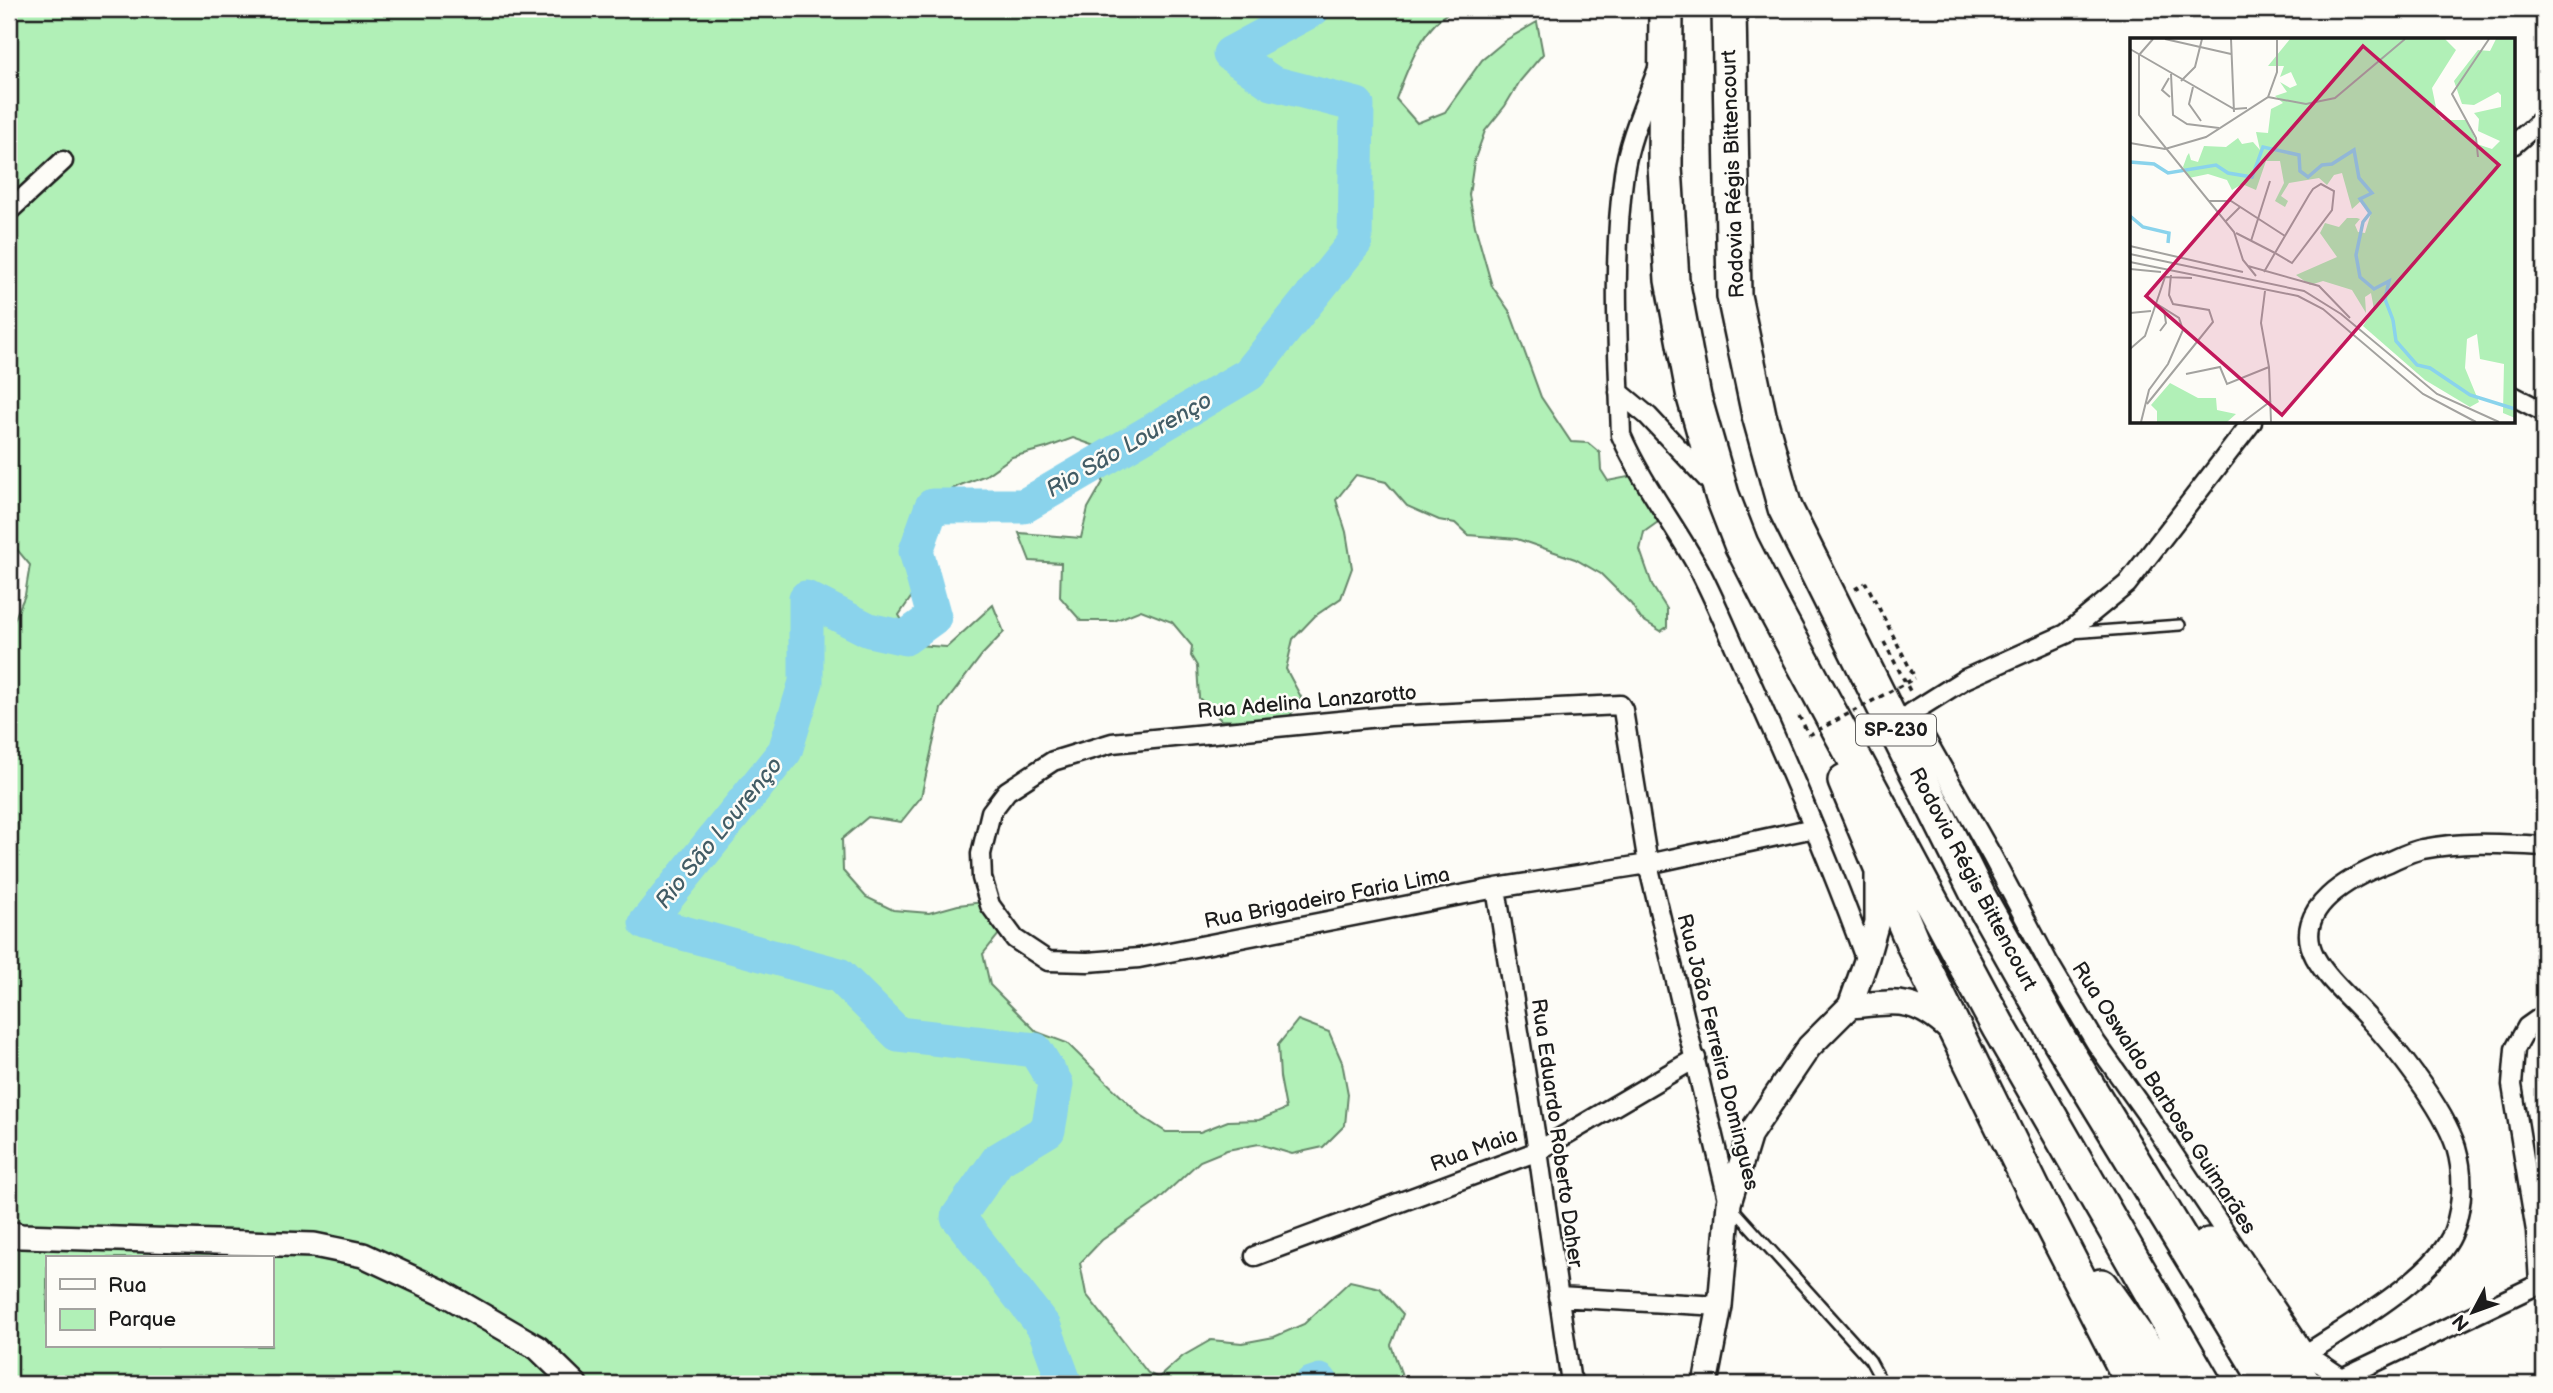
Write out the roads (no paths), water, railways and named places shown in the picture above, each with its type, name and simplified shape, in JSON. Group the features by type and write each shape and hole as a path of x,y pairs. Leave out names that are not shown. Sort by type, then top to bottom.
{"highway":[{"name":"SP-230","path":"1666,9 1665,167 1672,281 1694,397 1722,495 1741,544 1998,1026 2204,1384"},
{"name":"Rodovia Régis Bittencourt","path":"1729,9 1734,296 1759,415 1785,508 1979,897 2059,1040 2269,1384"},
{"path":"1731,188 1754,272 1762,337 1779,414 1807,500 1835,566 1915,710"},
{"path":"1769,599 1786,655 1828,740 1914,946 2033,1189 2133,1384"},
{"path":"2059,1040 2096,1074 2209,1246 2305,1369"},
{"path":"2033,1189 2171,1384"}],"street":[{"path":"1665,48 1636,125 1624,172 1616,288 1621,435 1629,455 1701,575 1800,791 1838,882 1866,961"},
{"path":"2519,139 2544,118"},
{"path":"2519,139 2544,136"},
{"path":"9,211 63,161"},
{"path":"1619,392 1648,416 1722,495"},
{"path":"2514,397 2544,412"},
{"path":"1915,710 1965,679 2066,634 2127,584 2250,424"},
{"name":"Rua Adelina Lanzarotto","path":"1007,791 1053,761 1112,743 1390,716 1618,704 1621,706"},
{"name":"Rua João Ferreira Domingues","path":"1621,706 1648,864 1729,1203"},
{"name":"Rua Oswaldo Barbosa Guimarães","path":"1915,710 2048,962 2096,1043 2150,1119 2305,1369 2342,1381 2542,1284"},
{"name":"Rua Brigadeiro Faria Lima","path":"1007,791 991,812 981,854 982,878 990,905 1015,939 1048,961 1088,962 1139,958 1496,888 1648,864 1814,828"},
{"path":"2305,1369 2430,1266 2454,1233 2463,1192 2456,1147 2432,1101 2384,1035 2315,957 2309,937 2315,911 2332,891 2361,873 2421,849 2482,842 2544,846"},
{"path":"1705,1384 1720,1306 1729,1203 1750,1134 1809,1047 1850,1006 1877,922 1877,857"},
{"name":"Rua Eduardo Roberto Daher","path":"1496,888 1570,1376 1574,1384"},
{"path":"1850,1006 1893,1002 1915,1004 1950,1030 1970,1059"},
{"path":"2542,1284 2540,1224 2512,1084 2515,1049 2527,1027 2544,1015"},
{"name":"Rua Maia","path":"1255,1256 1538,1151 1696,1058"},
{"path":"9,1233 21,1236 314,1245 363,1255 440,1291 538,1348 575,1384"},
{"path":"1558,1297 1720,1306"}],"lane":[{"path":"2066,634 2180,625"},
{"name":"Rua João Ferreira Domingues","path":"1729,1203 1870,1360 1883,1384"}],"waterway":[{"name":"Rio São Lourenço","path":"1065,1384 1044,1327 958,1217 998,1160 1048,1130 1056,1084 1035,1050 898,1034 839,975 646,923 785,751 806,682 806,598 869,630 905,638 934,617 916,551 932,506 1024,506 1249,374 1355,242 1357,105 1272,83 1230,54 1313,9"},
{"name":"Rio São Lourenço","path":"1311,1384 1320,1381 1322,1384"}]}
